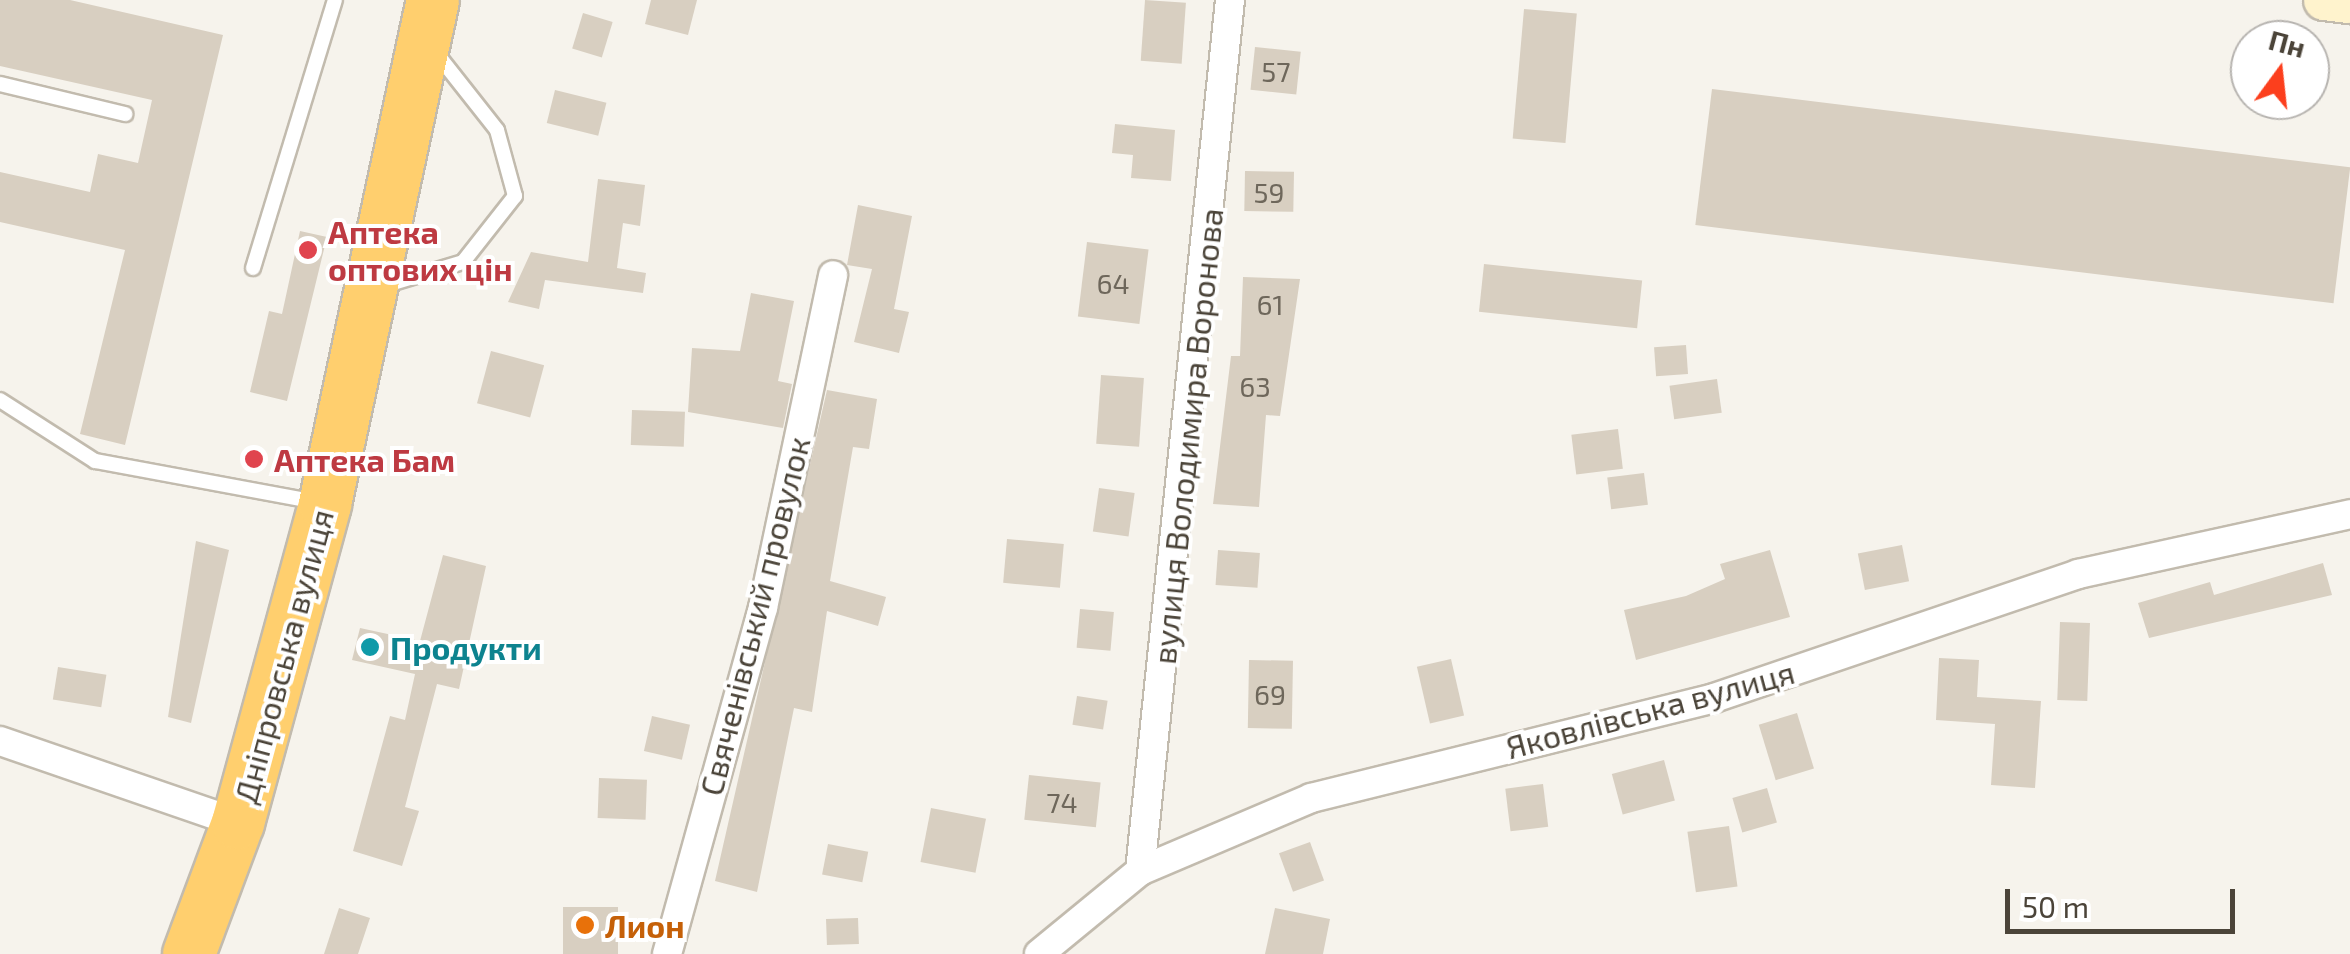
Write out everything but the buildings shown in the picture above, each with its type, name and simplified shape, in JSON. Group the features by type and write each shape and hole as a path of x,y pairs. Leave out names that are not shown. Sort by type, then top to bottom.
{"highway":[{"name":"Дніпровська вулиця","path":"189,954 238,823 326,504 364,292 428,19"}],"street":[{"name":"вулиця Володимира Воронова","path":"1140,870 1230,0"},
{"path":"2324,0 2350,4"},
{"name":"Свяченівський провулок","path":"666,954 763,608 832,275"},
{"name":"Яковлівська вулиця","path":"1039,954 1140,870 1311,798 1714,698 2078,574 2350,514"},
{"path":"0,742 238,823"}],"lane":[{"path":"254,268 335,0"},
{"path":"364,292 463,262 516,196 496,130 428,19"},
{"path":"0,84 125,114"},
{"path":"0,400 95,461 326,504"}],"place":[{"name":"Аптека оптових цін","path":"308,250"},
{"name":"Аптека Бам","path":"254,459"},
{"name":"Продукти","path":"370,647"},
{"name":"Лион","path":"585,925"}]}
